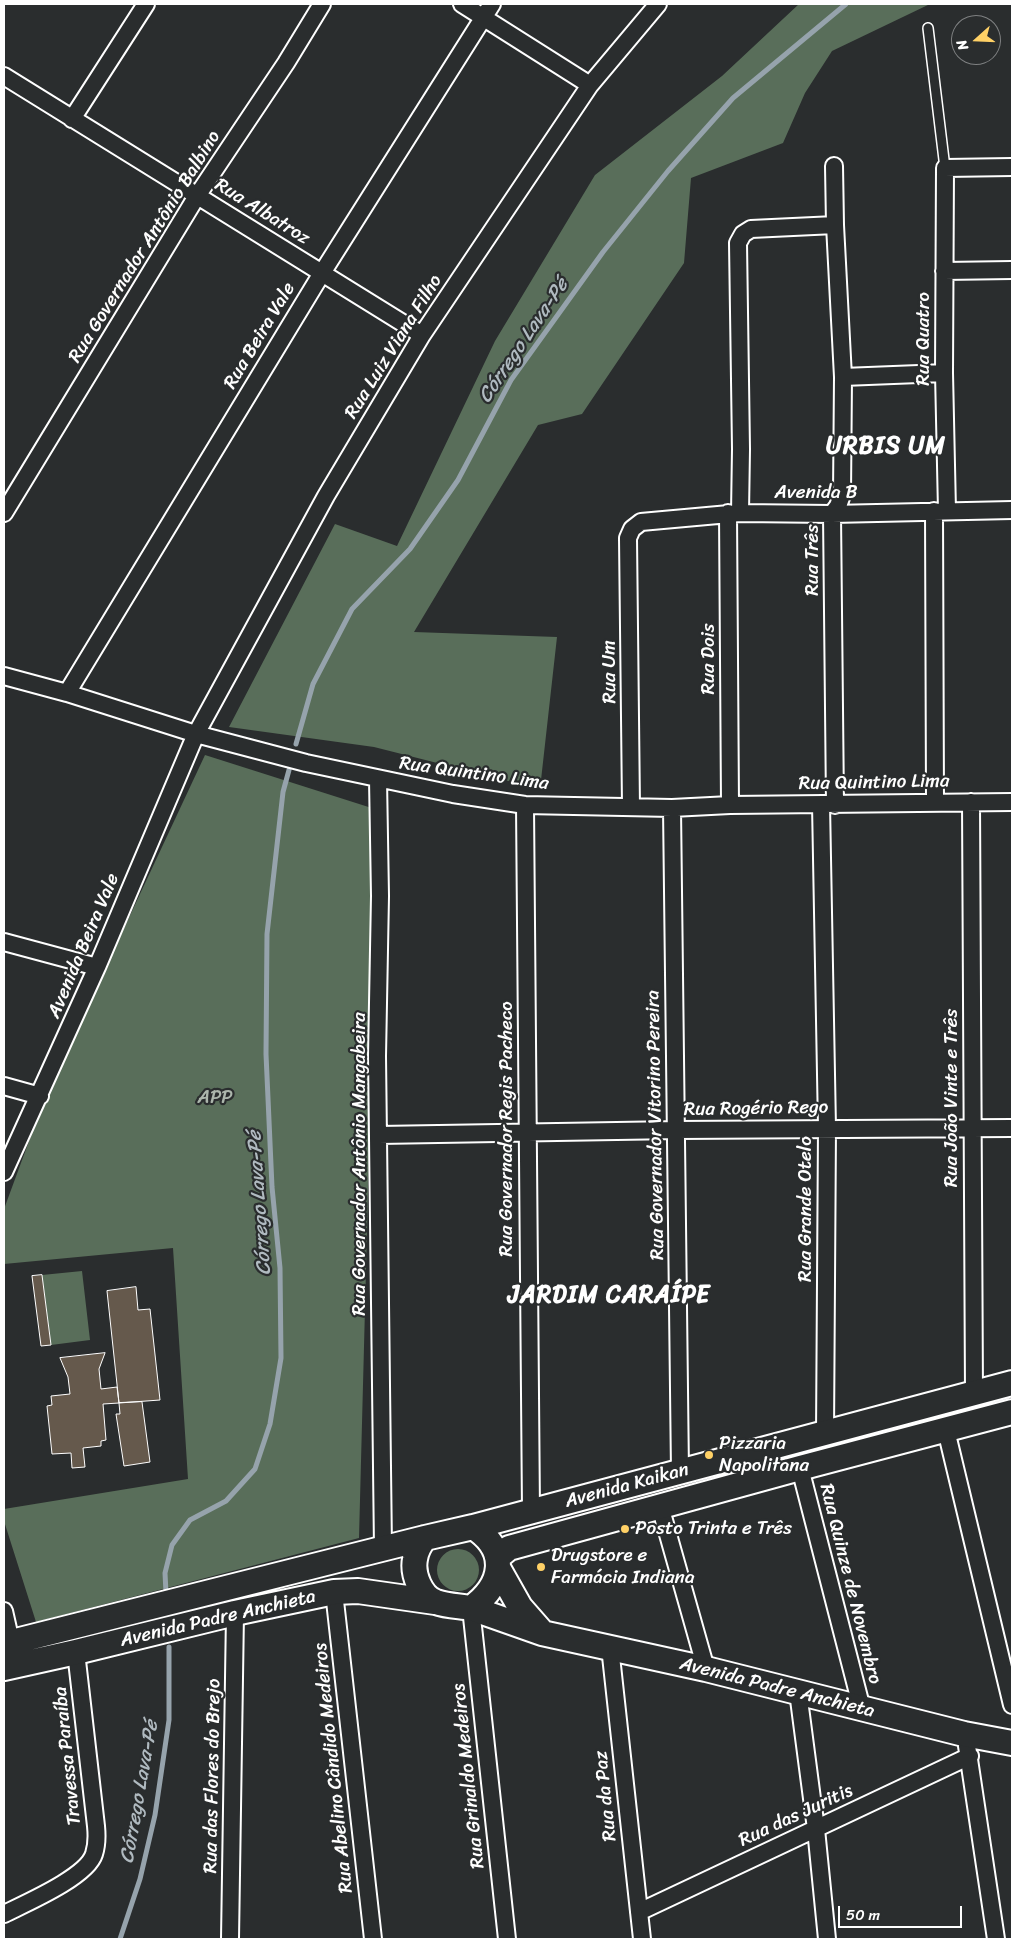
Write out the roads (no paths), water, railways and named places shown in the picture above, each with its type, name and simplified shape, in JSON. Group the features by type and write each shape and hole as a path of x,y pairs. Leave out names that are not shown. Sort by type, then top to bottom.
{"street":[{"path":"72,119 146,4"},
{"name":"Rua Governador Antônio Balbino","path":"4,513 198,196 286,63 322,4"},
{"path":"462,4 488,10 590,85"},
{"name":"Rua Luiz Viana Filho","path":"196,734 326,496 422,335 590,85 658,4"},
{"name":"Rua Beira Vale","path":"67,693 322,272 488,10"},
{"name":"Rua Albatroz","path":"4,76 422,335"},
{"name":"Rua Três","path":"828,805 832,514 838,506 842,495 843,377 835,225 834,166"},
{"path":"945,168 1012,167"},
{"name":"Rua Quatro","path":"935,802 944,373 945,168"},
{"name":"Rua Dois","path":"730,805 734,513 742,449 738,243 743,234 751,229 835,225"},
{"path":"944,271 1012,270"},
{"path":"843,377 944,373"},
{"name":"Avenida B","path":"628,538 632,529 641,522 734,513 832,514 1012,510"},
{"name":"Rua Um","path":"628,538 631,806"},
{"name":"Rua Quintino Lima","path":"4,676 67,693 196,734 306,763 378,780 525,806 672,808 730,805 1012,802"},
{"name":"Avenida Beira Vale","path":"4,1172 97,967 196,734"},
{"name":"Rua Governador Antônio Mangabeira","path":"378,780 380,896 378,1056 383,1549"},
{"name":"Rua João Vinte e Três","path":"971,802 974,1393"},
{"name":"Rua Grande Otelo","path":"825,1434 828,805"},
{"name":"Rua Governador Regis Pacheco","path":"525,806 531,1512"},
{"name":"Rua Governador Vitorino Pereira","path":"672,808 680,1472"},
{"path":"4,942 97,967"},
{"path":"4,1086 40,1096"},
{"name":"Rua Rogério Rego","path":"379,1135 827,1128 1012,1128"},
{"name":"Avenida Kaikan","path":"473,1527 1012,1383"},
{"name":"Avenida Kaikan","path":"498,1562 509,1548 1012,1412"},
{"path":"946,1430 1012,1705"},
{"name":"Rua Quinze de Novembro","path":"800,1468 862,1709"},
{"path":"660,1506 706,1669"},
{"path":"473,1527 491,1541 498,1562 520,1607 542,1633"},
{"name":"Avenida Padre Anchieta","path":"8,1643 473,1527"},
{"path":"424,1538 414,1560 414,1570 418,1584 435,1602"},
{"path":"472,1608 492,1589 498,1576 498,1562"},
{"name":"Avenida Padre Anchieta","path":"4,1668 236,1613 334,1592 358,1591 472,1608 542,1633 706,1669 862,1709 967,1745 1012,1743"},
{"name":"Rua Abelino Cândido Medeiros","path":"334,1592 373,1939"},
{"name":"Rua Grinaldo Medeiros","path":"472,1608 507,1939"},
{"path":"4,1611 8,1643"},
{"name":"Rua das Flores do Brejo","path":"230,1939 236,1613"},
{"name":"Rua da Paz","path":"610,1648 642,1939"},
{"name":"Travessa Paraíba","path":"4,1914 72,1878 86,1867 94,1856 97,1841 96,1826 76,1652"},
{"path":"798,1692 816,1829 827,1939"},
{"path":"967,1745 996,1939"},
{"name":"Rua das Juritis","path":"639,1912 816,1829 967,1745"}],"lane":[{"path":"928,28 945,168"}],"waterway":[{"name":"Córrego Lava-Pé","path":"296,744 313,684 352,609 410,549 458,480 511,380 603,252 668,171 733,98 846,4"},
{"name":"Córrego Lava-Pé","path":"166,1593 165,1573 172,1545 190,1520 226,1501 255,1469 270,1424 281,1358 280,1268 272,1187 266,1054 267,934 283,792 289,770"},
{"name":"Córrego Lava-Pé","path":"120,1939 140,1879 155,1815 169,1720 169,1647"}],"place":[{"name":"Pizzaria Napolitana","path":"709,1455"},
{"name":"Posto Trinta e Três","path":"625,1529"},
{"name":"Drugstore e Farmácia Indiana","path":"541,1567"}],"district":[{"name":"URBIS UM","path":"886,447"},
{"name":"JARDIM CARAÍPE","path":"609,1296"}],"park label":[{"name":"APP","path":"215,1098"}]}
